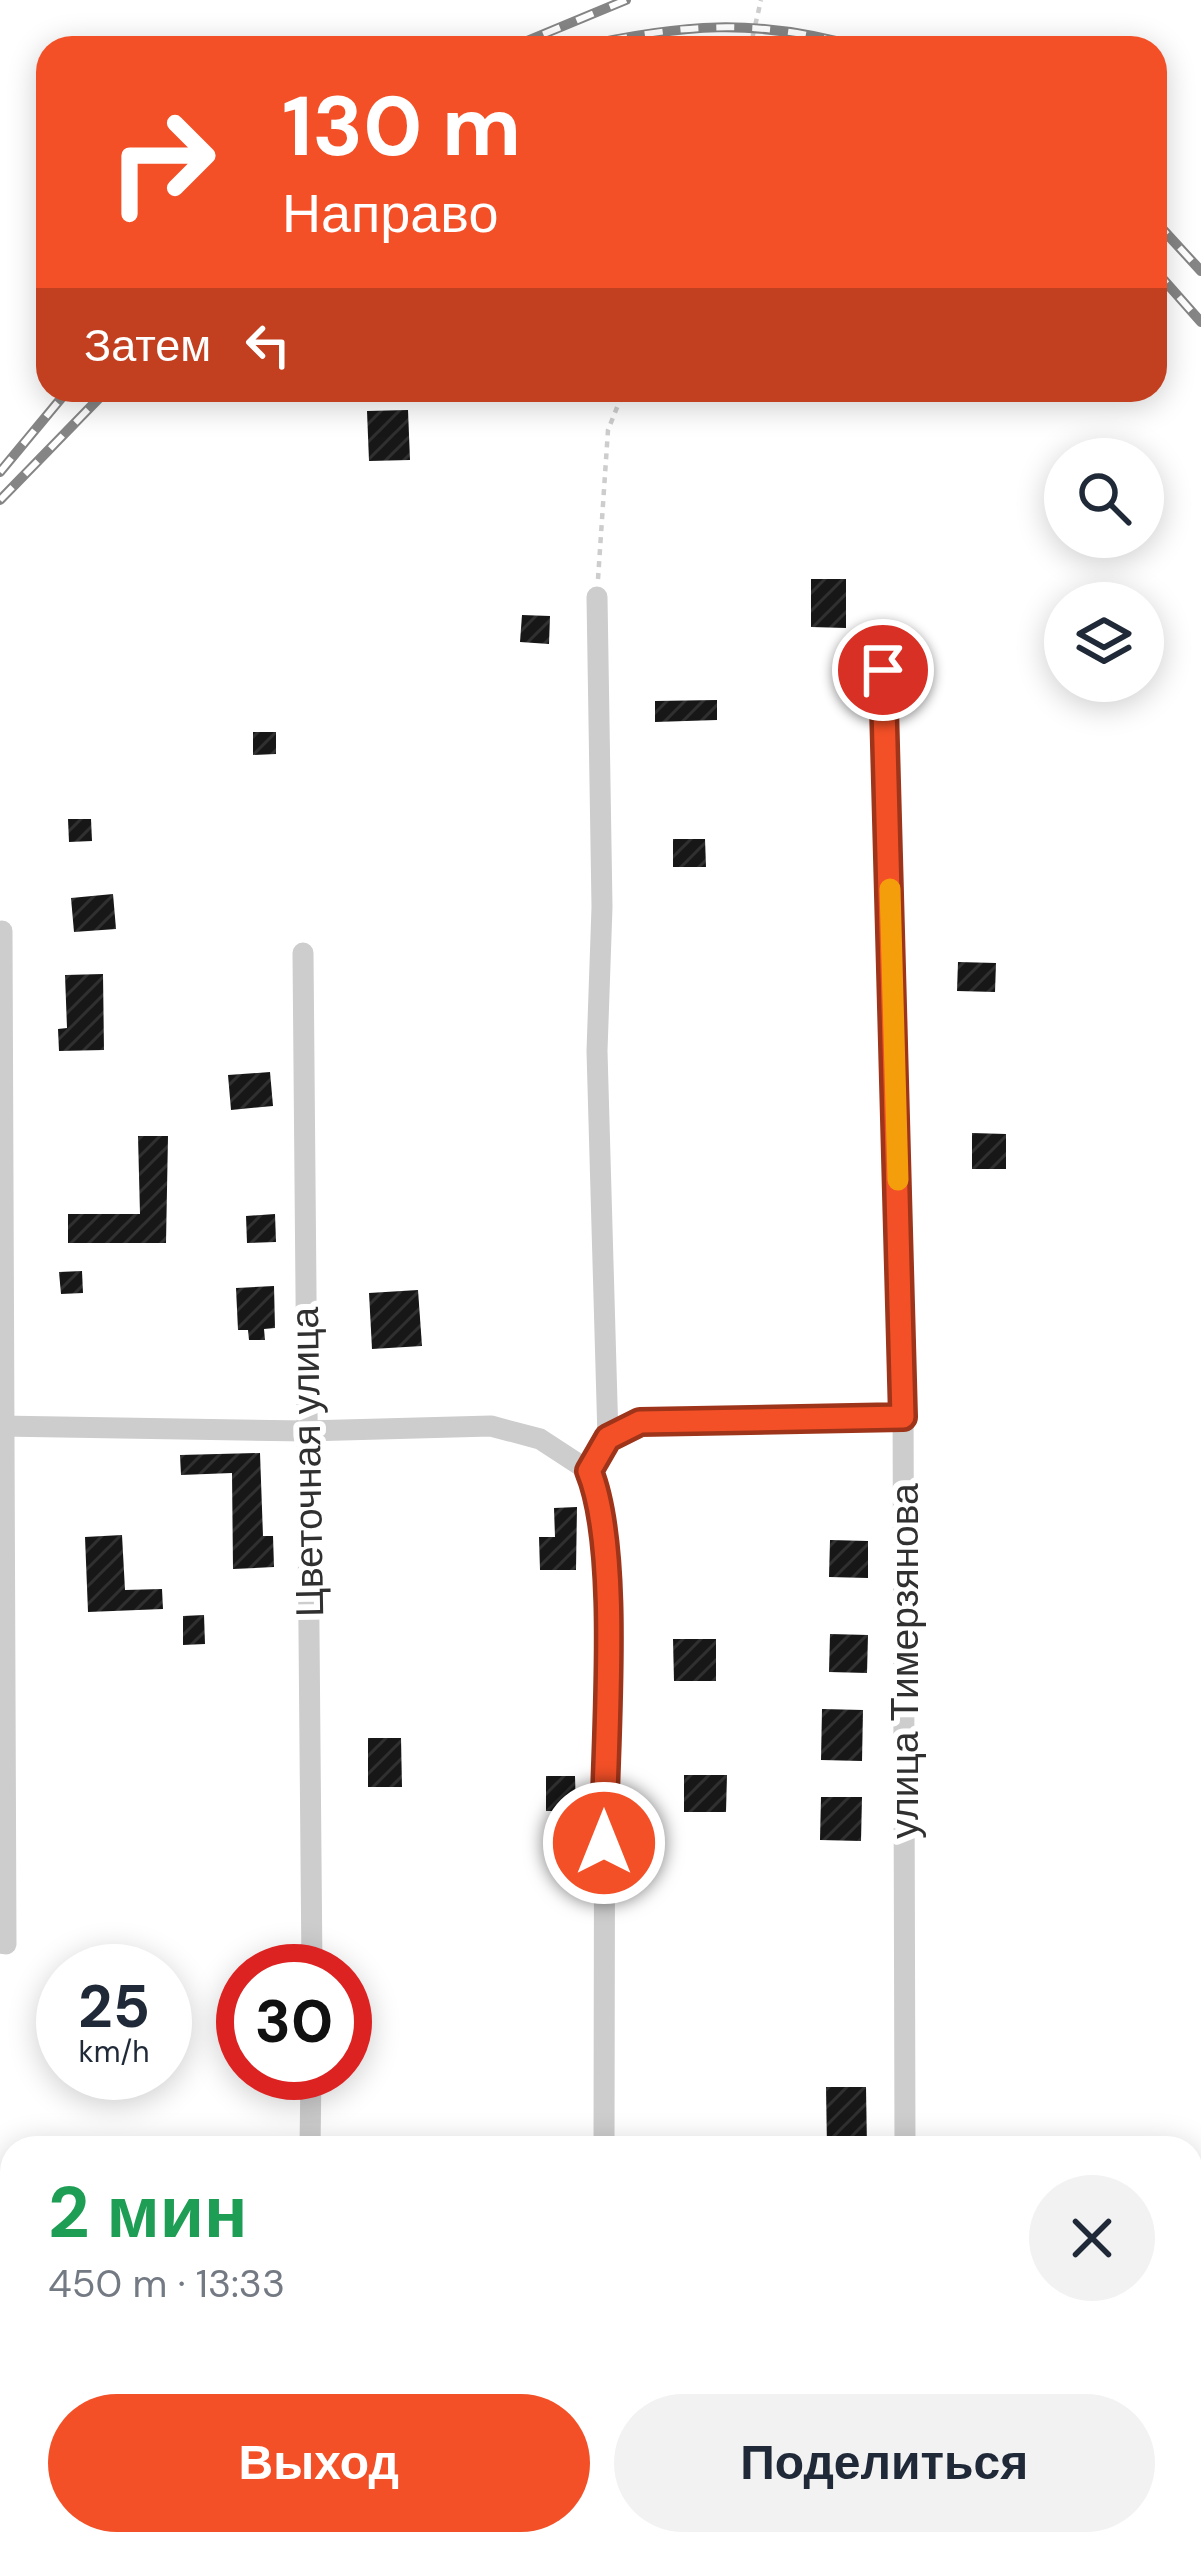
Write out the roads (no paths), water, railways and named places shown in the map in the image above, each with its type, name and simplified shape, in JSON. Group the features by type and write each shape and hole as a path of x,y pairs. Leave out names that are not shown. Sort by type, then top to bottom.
{"street":[{"path":"589,1471 608,1438 597,1051 602,907 597,597"},
{"name":"улица Тимерзянова","path":"883,670 903,1417 904,2136"},
{"path":"2,932 3,1944"},
{"name":"Цветочная улица","path":"303,953 312,1944"},
{"path":"608,1438 640,1422 903,1417"},
{"path":"0,1426 306,1431 491,1426 539,1438 589,1471 600,1498 605,1578 604,2136"},
{"path":"310,2136 311,2100"}],"railway":[{"path":"539,36 626,0"},
{"path":"638,36 718,27 811,36"},
{"path":"1167,234 1201,271"},
{"path":"1167,284 1201,322"},
{"path":"0,472 58,402"},
{"path":"0,500 95,402"}]}
